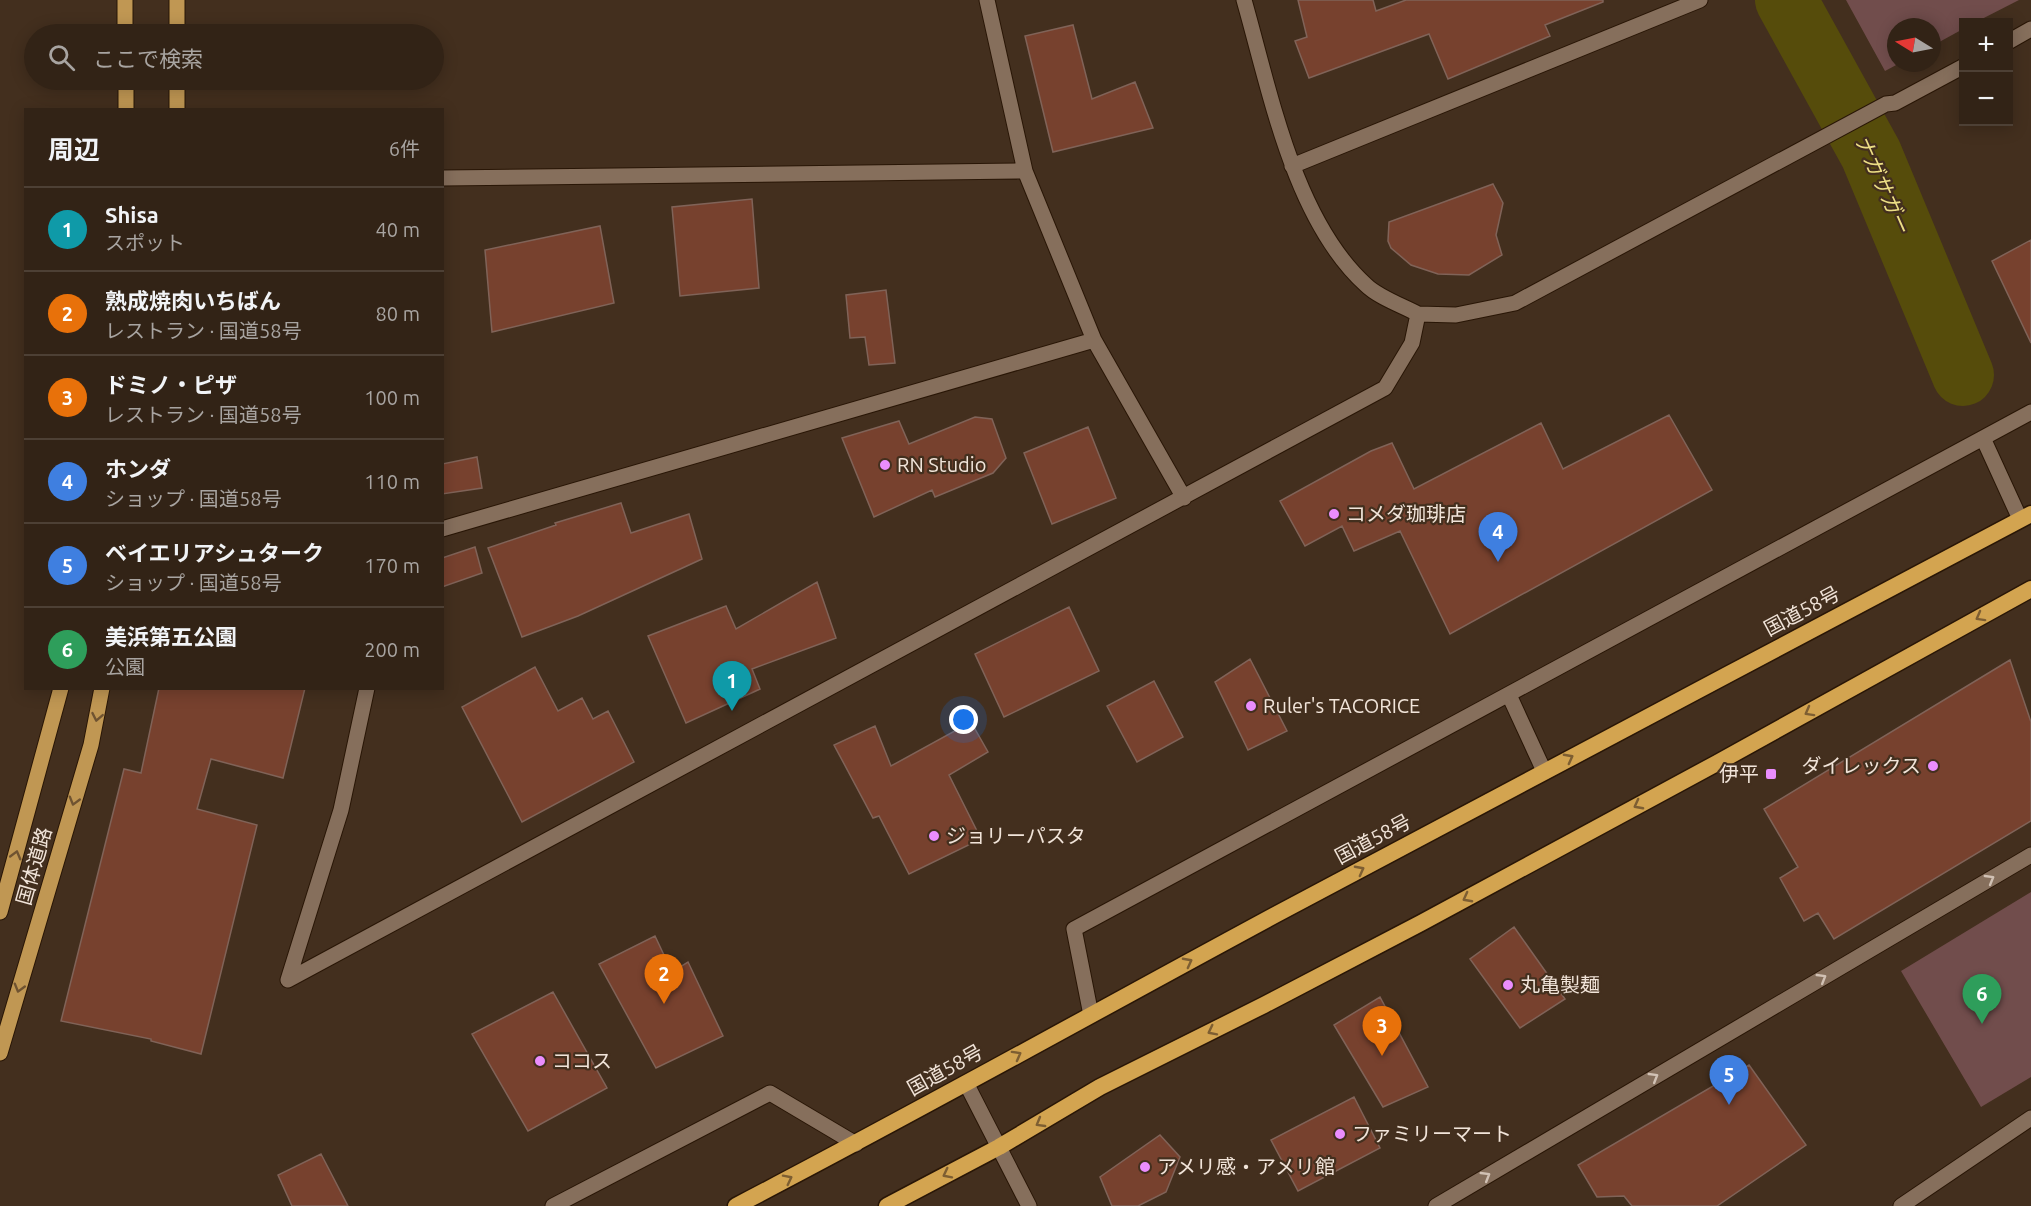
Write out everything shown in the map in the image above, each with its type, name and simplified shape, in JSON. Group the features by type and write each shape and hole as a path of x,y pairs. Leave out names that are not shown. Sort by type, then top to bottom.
{"highway":[{"name":"国道58号","path":"736,1206 856,1144 1544,771 2026,517"},
{"path":"887,1206 999,1147 1100,1087 1421,923 2031,589"}],"main road":[{"path":"125,0 125,24"},
{"path":"177,0 177,24"},
{"path":"126,90 126,108"},
{"path":"177,90 177,108"},
{"name":"国体道路","path":"0,912 61,690"},
{"name":"国体道路","path":"0,1053 91,745 102,690"}],"street":[{"path":"987,0 1025,171 1094,340 1184,498"},
{"path":"1244,0 1292,166 1331,246 1367,287 1418,314 1456,315 1515,303 1886,104 1895,103 1959,69"},
{"path":"1292,166 1700,0"},
{"path":"2013,39 2031,29"},
{"path":"444,178 1025,171"},
{"path":"368,690 341,810 288,980 1385,388 1412,343 1418,314"},
{"path":"444,528 1094,340"},
{"path":"1091,1015 1074,929 2031,412"},
{"path":"1983,438 2026,517"},
{"path":"1509,695 1544,771"},
{"path":"1436,1206 2031,855"},
{"path":"966,1083 1029,1206"},
{"path":"553,1206 770,1093 856,1144"},
{"path":"1901,1206 2031,1118"}],"shaded area":[{"path":"1846,0 2019,0 1984,18 1959,18 1959,31 1941,41 1941,18 1887,18 1887,70 1885,71"},
{"path":"2031,892 2031,1077 1981,1107 1901,971"}],"building":[{"path":"1298,0 1373,0 1376,11 1406,0 1603,0 1603,2 1545,25 1550,36 1448,79 1429,34 1309,78 1295,41 1307,37"},
{"path":"1073,25 1092,99 1135,82 1153,128 1053,152 1025,36"},
{"path":"1493,184 1503,203 1496,235 1502,255 1469,275 1438,274 1411,265 1391,248 1388,241 1389,222"},
{"path":"752,199 759,288 680,296 672,207"},
{"path":"600,226 614,303 492,332 485,250"},
{"path":"2031,240 2031,343 1992,261"},
{"path":"886,290 895,363 869,365 865,337 850,338 846,295"},
{"path":"1669,415 1712,490 1450,634 1400,531 1354,551 1342,526 1305,546 1280,501 1371,451 1392,443 1414,489 1541,423 1563,469"},
{"path":"975,417 992,419 1006,458 993,473 935,497 932,490 874,517 842,438 899,421 909,444"},
{"path":"1088,427 1116,498 1052,524 1024,453"},
{"path":"477,457 482,488 444,494 444,464"},
{"path":"621,503 631,533 689,514 702,559 578,616 522,637 488,548 556,525 555,523"},
{"path":"475,547 482,573 444,586 444,557"},
{"path":"817,582 836,638 752,669 760,689 686,723 648,636 726,606 736,629"},
{"path":"1069,607 1099,671 1004,717 975,654"},
{"name":"Ruler's TACORICE","path":"1250,659 1287,731 1248,750 1215,682"},
{"name":"ダイレックス","path":"2010,660 2031,722 2031,821 1834,939 1818,913 1804,921 1780,878 1798,867 1764,809"},
{"path":"535,667 558,711 582,698 593,719 608,711 634,762 522,822 462,707"},
{"path":"1154,681 1183,737 1137,762 1107,706"},
{"path":"159,690 305,690 283,778 211,759 197,809 257,825 201,1054 151,1041 151,1039 61,1021 124,769 141,773"},
{"path":"971,722 988,752 949,775 981,839 909,874 879,816 873,818 834,745 875,726 891,766"},
{"path":"1514,927 1565,999 1520,1028 1470,959"},
{"path":"655,936 672,972 688,962 723,1036 656,1068 599,964"},
{"name":"ココス","path":"553,992 607,1088 528,1131 472,1034"},
{"path":"1380,997 1428,1087 1383,1107 1334,1025"},
{"path":"1749,1065 1806,1145 1717,1206 1632,1206 1624,1196 1597,1197 1578,1165"},
{"path":"1354,1097 1380,1148 1298,1191 1271,1140"},
{"name":"アメリ感・アメリ館","path":"1160,1135 1180,1157 1166,1192 1138,1206 1112,1206 1100,1177"},
{"path":"321,1154 348,1206 292,1206 278,1175"}],"waterway":[{"name":"ナガサガー","path":"1786,0 1871,154 1963,375"}],"place":[{"name":"RN Studio","path":"885,465"},
{"name":"コメダ珈琲店","path":"1334,514"},
{"name":"ホンダ","path":"1498,562"},
{"name":"Ruler's TACORICE","path":"1251,706"},
{"name":"Shisa","path":"732,711"},
{"name":"ダイレックス","path":"1933,766"},
{"name":"伊平","path":"1771,774"},
{"name":"ジョリーパスタ","path":"934,836"},
{"name":"丸亀製麺","path":"1508,985"},
{"name":"熟成焼肉いちばん","path":"664,1004"},
{"name":"美浜第五公園","path":"1982,1024"},
{"name":"ドミノ・ピザ","path":"1382,1056"},
{"name":"ココス","path":"540,1061"},
{"name":"ベイエリアシュターク","path":"1729,1105"},
{"name":"ファミリーマート","path":"1340,1134"},
{"name":"アメリ感・アメリ館","path":"1145,1167"}]}
